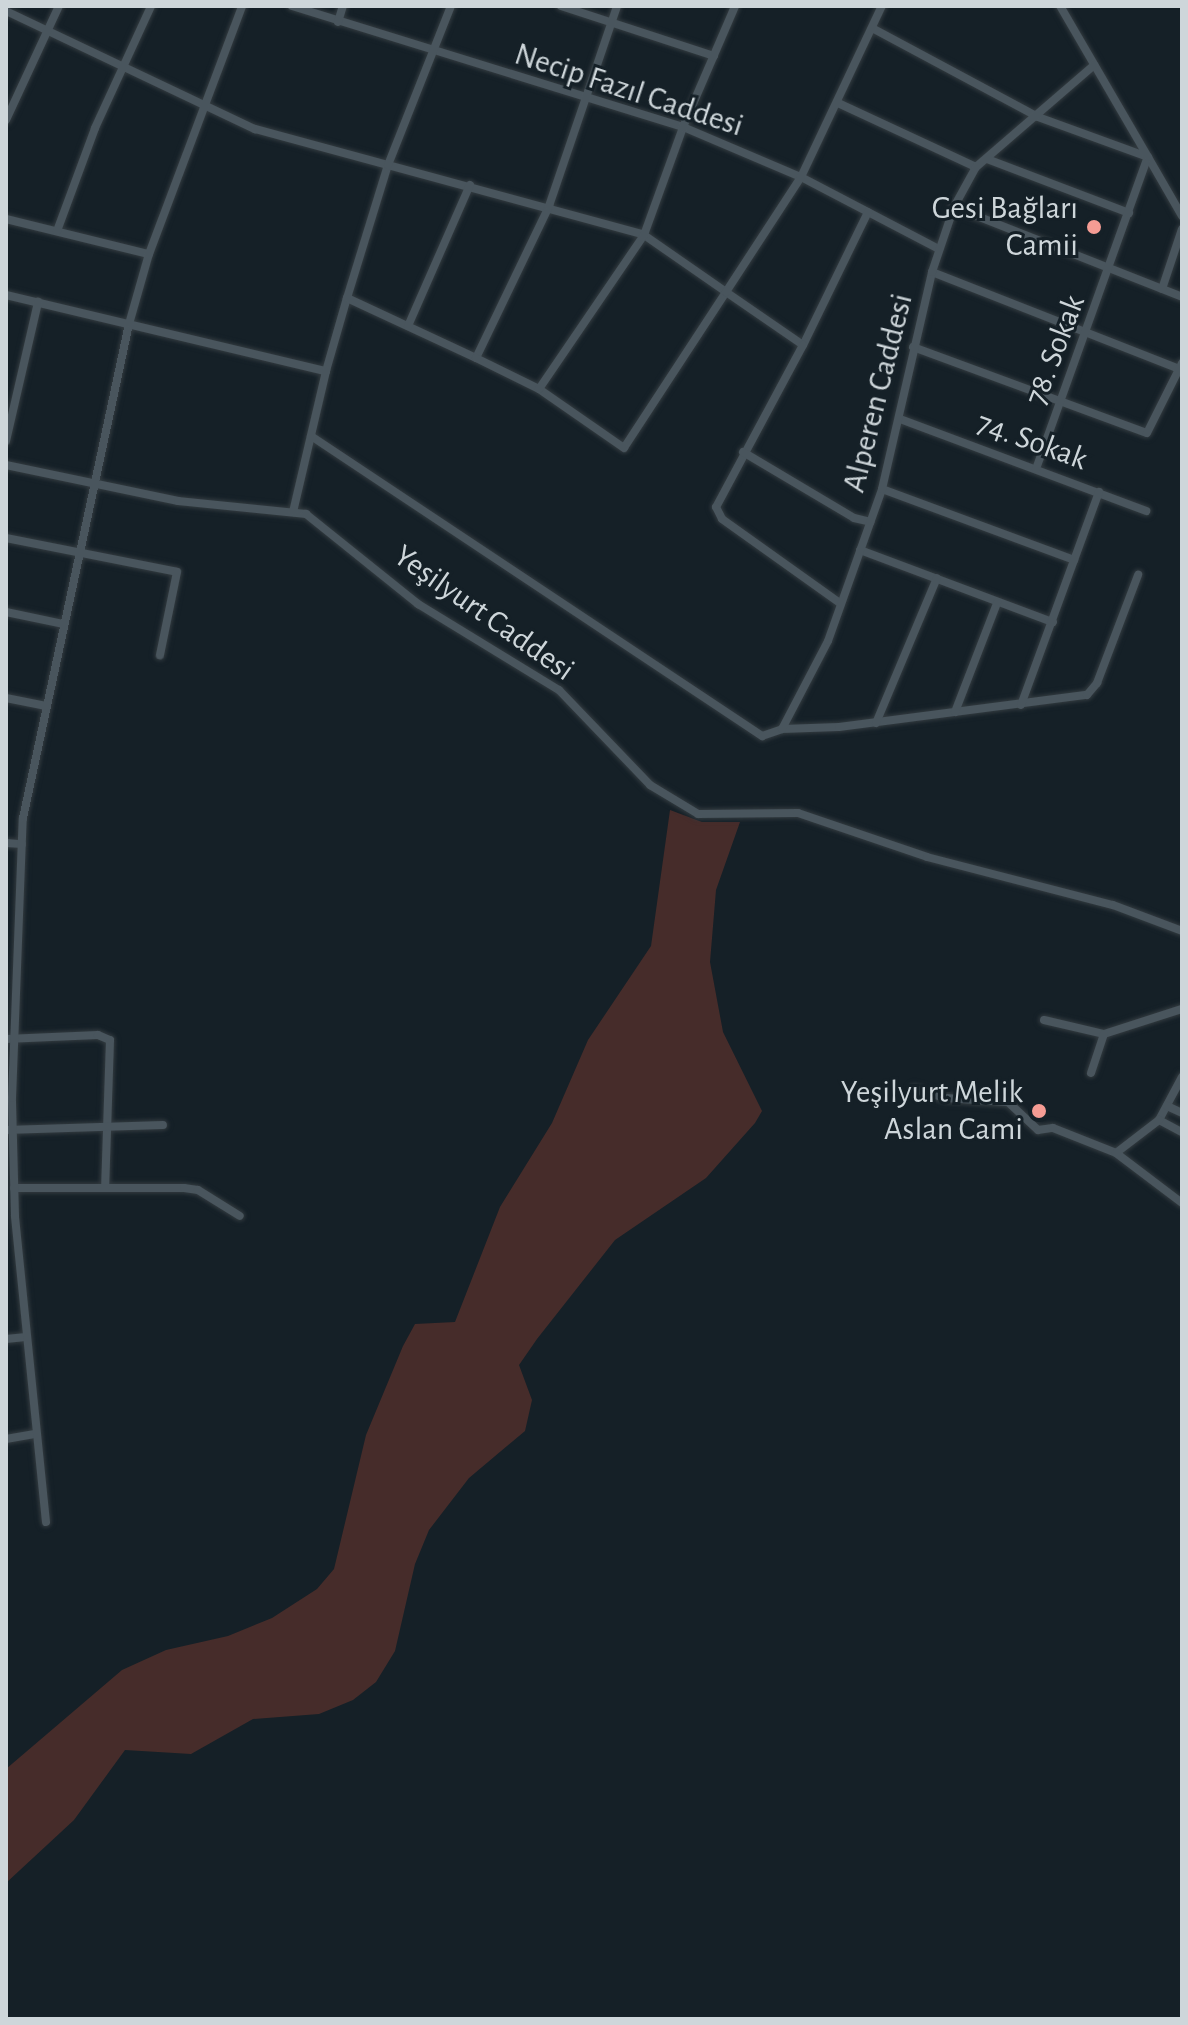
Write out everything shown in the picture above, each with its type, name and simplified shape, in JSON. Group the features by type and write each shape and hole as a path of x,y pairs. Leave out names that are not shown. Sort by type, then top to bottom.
{"street":[{"path":"6,120 59,6"},
{"path":"57,231 151,6"},
{"path":"46,1522 26,1337 10,1130 10,1039 22,844 46,706 129,324 149,254 242,6"},
{"name":"Necip Fazıl Caddesi","path":"292,6 587,101 683,127 801,177 939,249"},
{"path":"338,22 343,6"},
{"path":"293,512 326,371 388,165 435,53 451,6"},
{"path":"561,6 714,56"},
{"path":"476,358 549,206 617,6"},
{"path":"539,389 644,235 683,127 735,6"},
{"path":"347,298 539,389 624,448 801,177 882,6"},
{"path":"1060,6 1182,216"},
{"path":"6,11 47,27 255,129 549,206 644,235 803,345"},
{"path":"872,28 1038,117 1148,157"},
{"name":"Alperen Caddesi","path":"782,729 828,641 882,489 932,272 954,207 976,167 1038,117 1094,65"},
{"path":"838,103 976,167"},
{"name":"78. Sokak","path":"1036,469 1111,269 1148,157"},
{"path":"987,159 1129,213"},
{"path":"408,326 470,185"},
{"path":"954,207 1182,297"},
{"path":"841,604 719,515 716,499 803,345 868,212"},
{"path":"6,219 149,254"},
{"path":"1162,289 1182,229"},
{"path":"913,347 1147,433 1180,366 1085,334 932,272"},
{"path":"6,295 326,371"},
{"path":"6,441 38,302"},
{"name":"74. Sokak","path":"900,419 1146,511"},
{"path":"311,436 755,734 770,736 782,729 876,723 1081,697 1095,687 1138,575"},
{"path":"743,452 854,518 871,522"},
{"name":"Yeşilyurt Caddesi","path":"6,465 92,486 293,512 331,530 430,613 559,690 650,785 681,807 715,817 798,813 927,857 1113,905 1182,931"},
{"path":"882,489 1074,560"},
{"path":"1021,705 1099,492"},
{"path":"6,538 177,572 160,655"},
{"path":"860,550 1053,622"},
{"path":"876,723 937,578"},
{"path":"955,712 997,603"},
{"path":"6,612 63,624"},
{"path":"6,698 46,706"},
{"path":"6,843 22,844"},
{"path":"6,941 18,941"},
{"path":"1044,1020 1104,1034 1182,1009"},
{"path":"1091,1073 1104,1034"},
{"path":"10,1039 98,1035 110,1040 105,1188"},
{"path":"1116,1153 1159,1120 1182,1077"},
{"path":"914,1089 945,1098 1008,1102 1038,1130 1053,1128 1116,1153 1182,1203"},
{"path":"1167,1106 1182,1113"},
{"path":"1159,1120 1182,1132"},
{"path":"10,1130 163,1125"},
{"path":"14,1188 198,1190 240,1216"},
{"path":"6,1339 26,1337"},
{"path":"6,1439 35,1434"}],"shaded area":[{"path":"670,810 702,822 740,822 716,890 710,962 723,1032 762,1111 755,1123 706,1178 615,1240 519,1365 532,1400 525,1431 469,1478 429,1530 415,1564 395,1651 376,1682 353,1700 319,1714 253,1719 191,1754 125,1750 74,1820 6,1883 6,1769 122,1670 166,1650 228,1636 272,1618 317,1589 334,1569 366,1435 403,1346 415,1324 455,1322 500,1207 552,1123 588,1040 651,946"}],"place":[{"name":"Gesi Bağları Camii","path":"1094,227"},
{"name":"Yeşilyurt Melik Aslan Cami","path":"1039,1111"}]}
